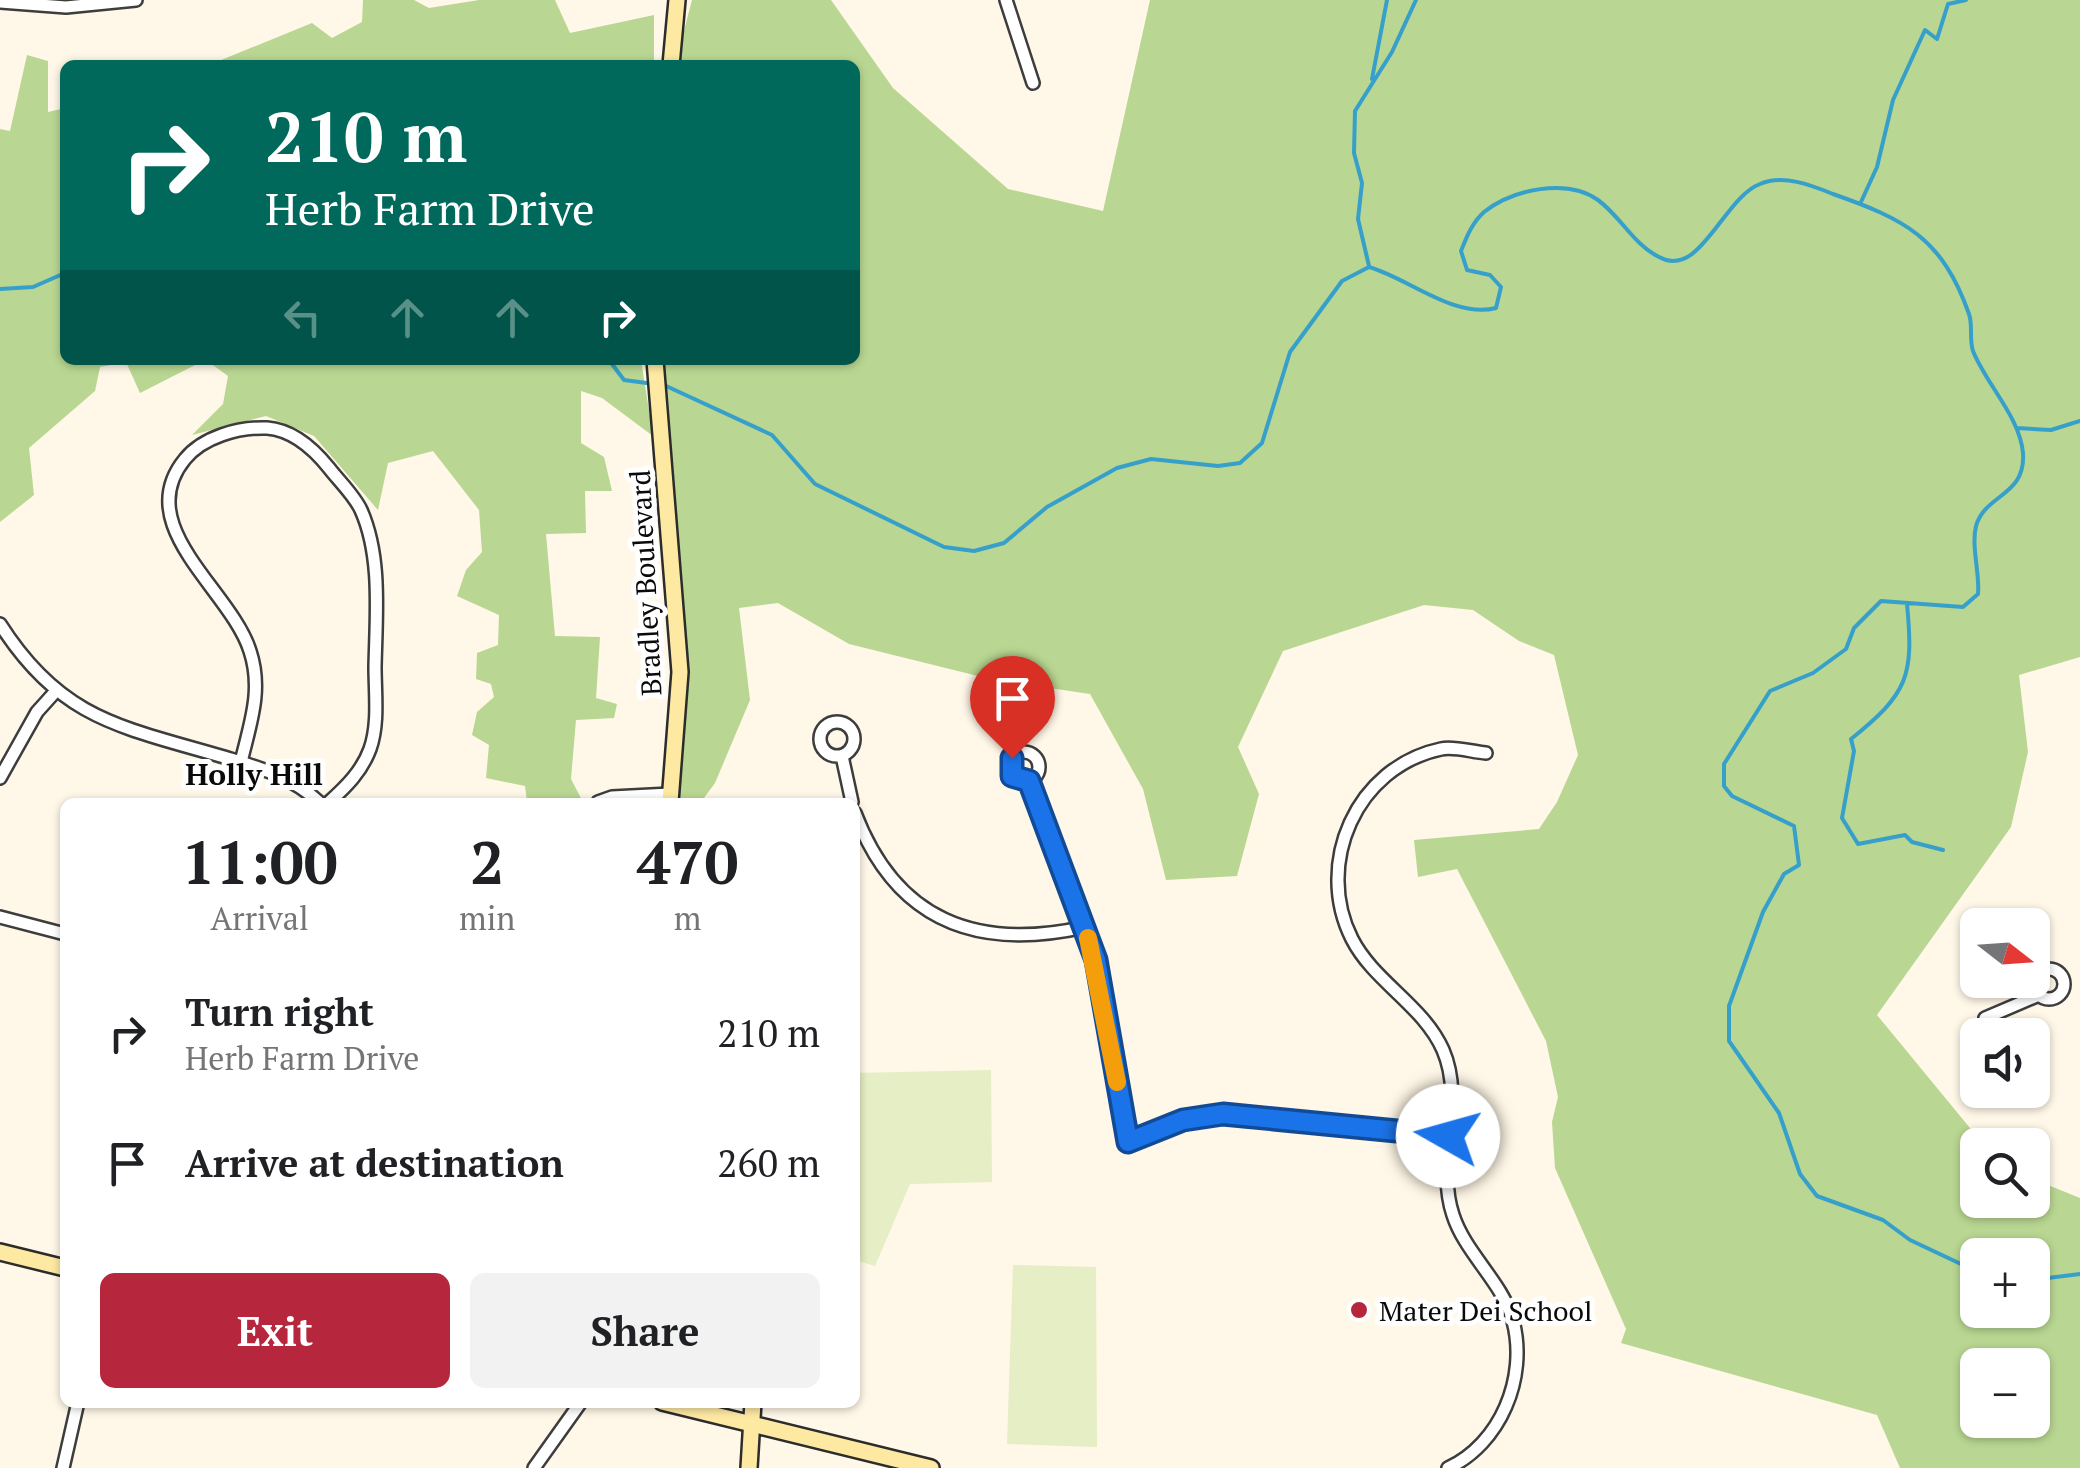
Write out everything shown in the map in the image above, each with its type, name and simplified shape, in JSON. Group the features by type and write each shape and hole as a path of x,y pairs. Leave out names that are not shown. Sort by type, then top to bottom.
{"main road":[{"path":"671,60 676,0"},
{"name":"Bradley Boulevard","path":"654,365 680,672 670,798"},
{"path":"0,1252 60,1267"},
{"path":"686,1408 931,1468"},
{"path":"749,1468 751,1408"}],"street":[{"path":"0,2 66,7 136,0"},
{"path":"1006,0 1034,83"},
{"path":"240,762 256,702 253,659 241,631 178,537 168,507 170,482 192,450 206,440 245,429 270,428 290,434 318,455 360,507 372,541 376,722 362,768 333,798"},
{"path":"0,624 22,658 55,692 110,723 281,774 314,798"},
{"path":"0,778 37,712 55,692"},
{"path":"1448,1468 1469,1458 1487,1441 1510,1395 1516,1367 1513,1320 1453,1216 1448,1136 1453,1092 1441,1046 1424,1020 1352,940 1341,914 1337,868 1348,823 1368,792 1400,766 1440,749 1486,753"},
{"path":"842,756 851,798"},
{"path":"1029,781 1096,960 1128,1142 1183,1120 1223,1114 1448,1136"},
{"path":"615,798 632,794 670,798"},
{"path":"860,827 869,850 890,879 944,920 997,936 1040,938 1085,928"},
{"path":"0,916 60,933"},
{"path":"2050,970 2055,970 2063,980 2080,982"},
{"path":"2050,996 2056,997 2063,980"},
{"path":"1986,1018 2031,998"},
{"path":"62,1468 77,1408"},
{"path":"534,1468 577,1408"}],"green space":[{"path":"363,0 414,0 429,8 479,0 555,0 570,33 654,15 654,60 221,60 312,23 332,38 362,22"},
{"path":"692,0 831,0 893,88 1008,189 1103,211 1150,0 2080,0 2080,657 2019,675 2028,752 2011,827 1877,1015 1970,1128 1960,1128 1960,1218 2050,1218 2050,1186 2080,1198 2080,1468 1900,1468 1877,1415 1621,1343 1626,1329 1555,1168 1552,1122 1558,1097 1546,1041 1457,869 1418,877 1414,840 1539,829 1557,802 1578,755 1554,655 1519,641 1473,610 1424,605 1283,651 1238,747 1259,794 1237,876 1166,880 1143,789 1090,694 990,679 849,644 778,603 739,608 750,700 715,783 704,798 675,798 683,714 655,365 860,365 860,60 676,60"},
{"path":"27,55 48,61 48,112 60,109 60,365 110,365 100,367 95,391 29,448 34,495 0,522 0,129 10,131"},
{"path":"127,365 195,365 140,393"},
{"path":"213,365 642,365 653,436 602,398 581,391 581,443 604,457 612,491 585,491 586,533 546,534 555,636 600,637 596,698 617,704 614,718 576,720 571,779 581,798 526,798 525,786 486,778 489,745 472,735 477,712 494,697 491,684 476,679 477,653 498,645 499,615 457,596 466,570 482,552 479,510 433,451 388,463 378,510 314,436 266,416 192,435 223,404 228,376"},
{"path":"991,1070 992,1182 910,1184 875,1266 860,1262 860,1073"},
{"path":"1013,1265 1096,1267 1097,1447 1007,1444"}],"waterway":[{"path":"1372,79 1387,0"},
{"path":"1369,266 1358,219 1362,183 1354,153 1355,111 1392,52 1416,0"},
{"path":"1861,202 1877,167 1893,100 1925,30 1937,39 1948,4 1966,0"},
{"path":"664,385 772,435 815,484 944,547 974,551 1004,543 1047,507 1117,468 1151,459 1218,466 1240,463 1262,443 1290,352 1342,281 1369,267 1448,303 1480,310 1496,308 1501,287 1490,275 1467,270 1461,251 1480,216 1510,197 1556,188 1585,193 1606,207 1650,252 1674,261 1699,248 1747,192 1769,181 1806,184 1880,212 1918,234 1946,266 1958,288 1970,318 1973,351 2021,440 2022,467 2012,487 1988,507 1976,526 1978,594 1963,607 1881,601 1854,628 1846,649 1813,673 1770,691 1724,764 1724,786 1732,796 1794,826 1799,865 1784,874 1763,912 1729,1006 1729,1041 1779,1113 1800,1174 1817,1196 1883,1220 1910,1240 1960,1264"},
{"path":"0,289 33,287 60,275"},
{"path":"613,365 624,380 654,384"},
{"path":"2017,428 2051,430 2080,421"},
{"path":"1907,604 1909,649 1903,682 1885,709 1851,739 1854,751 1842,818 1858,844 1905,835 1912,842 1943,850"},
{"path":"2050,1278 2080,1274"}],"slow traffic":[{"path":"1088,938 1096,960 1117,1082"}],"place":[{"name":"Mater Dei School","path":"1359,1310"}],"district":[{"name":"Holly Hill","path":"254,774"}],"route":[{"path":"1012,758 1010,772 1020,781 1029,781 1096,960 1128,1142 1183,1120 1223,1114 1448,1136"}]}
